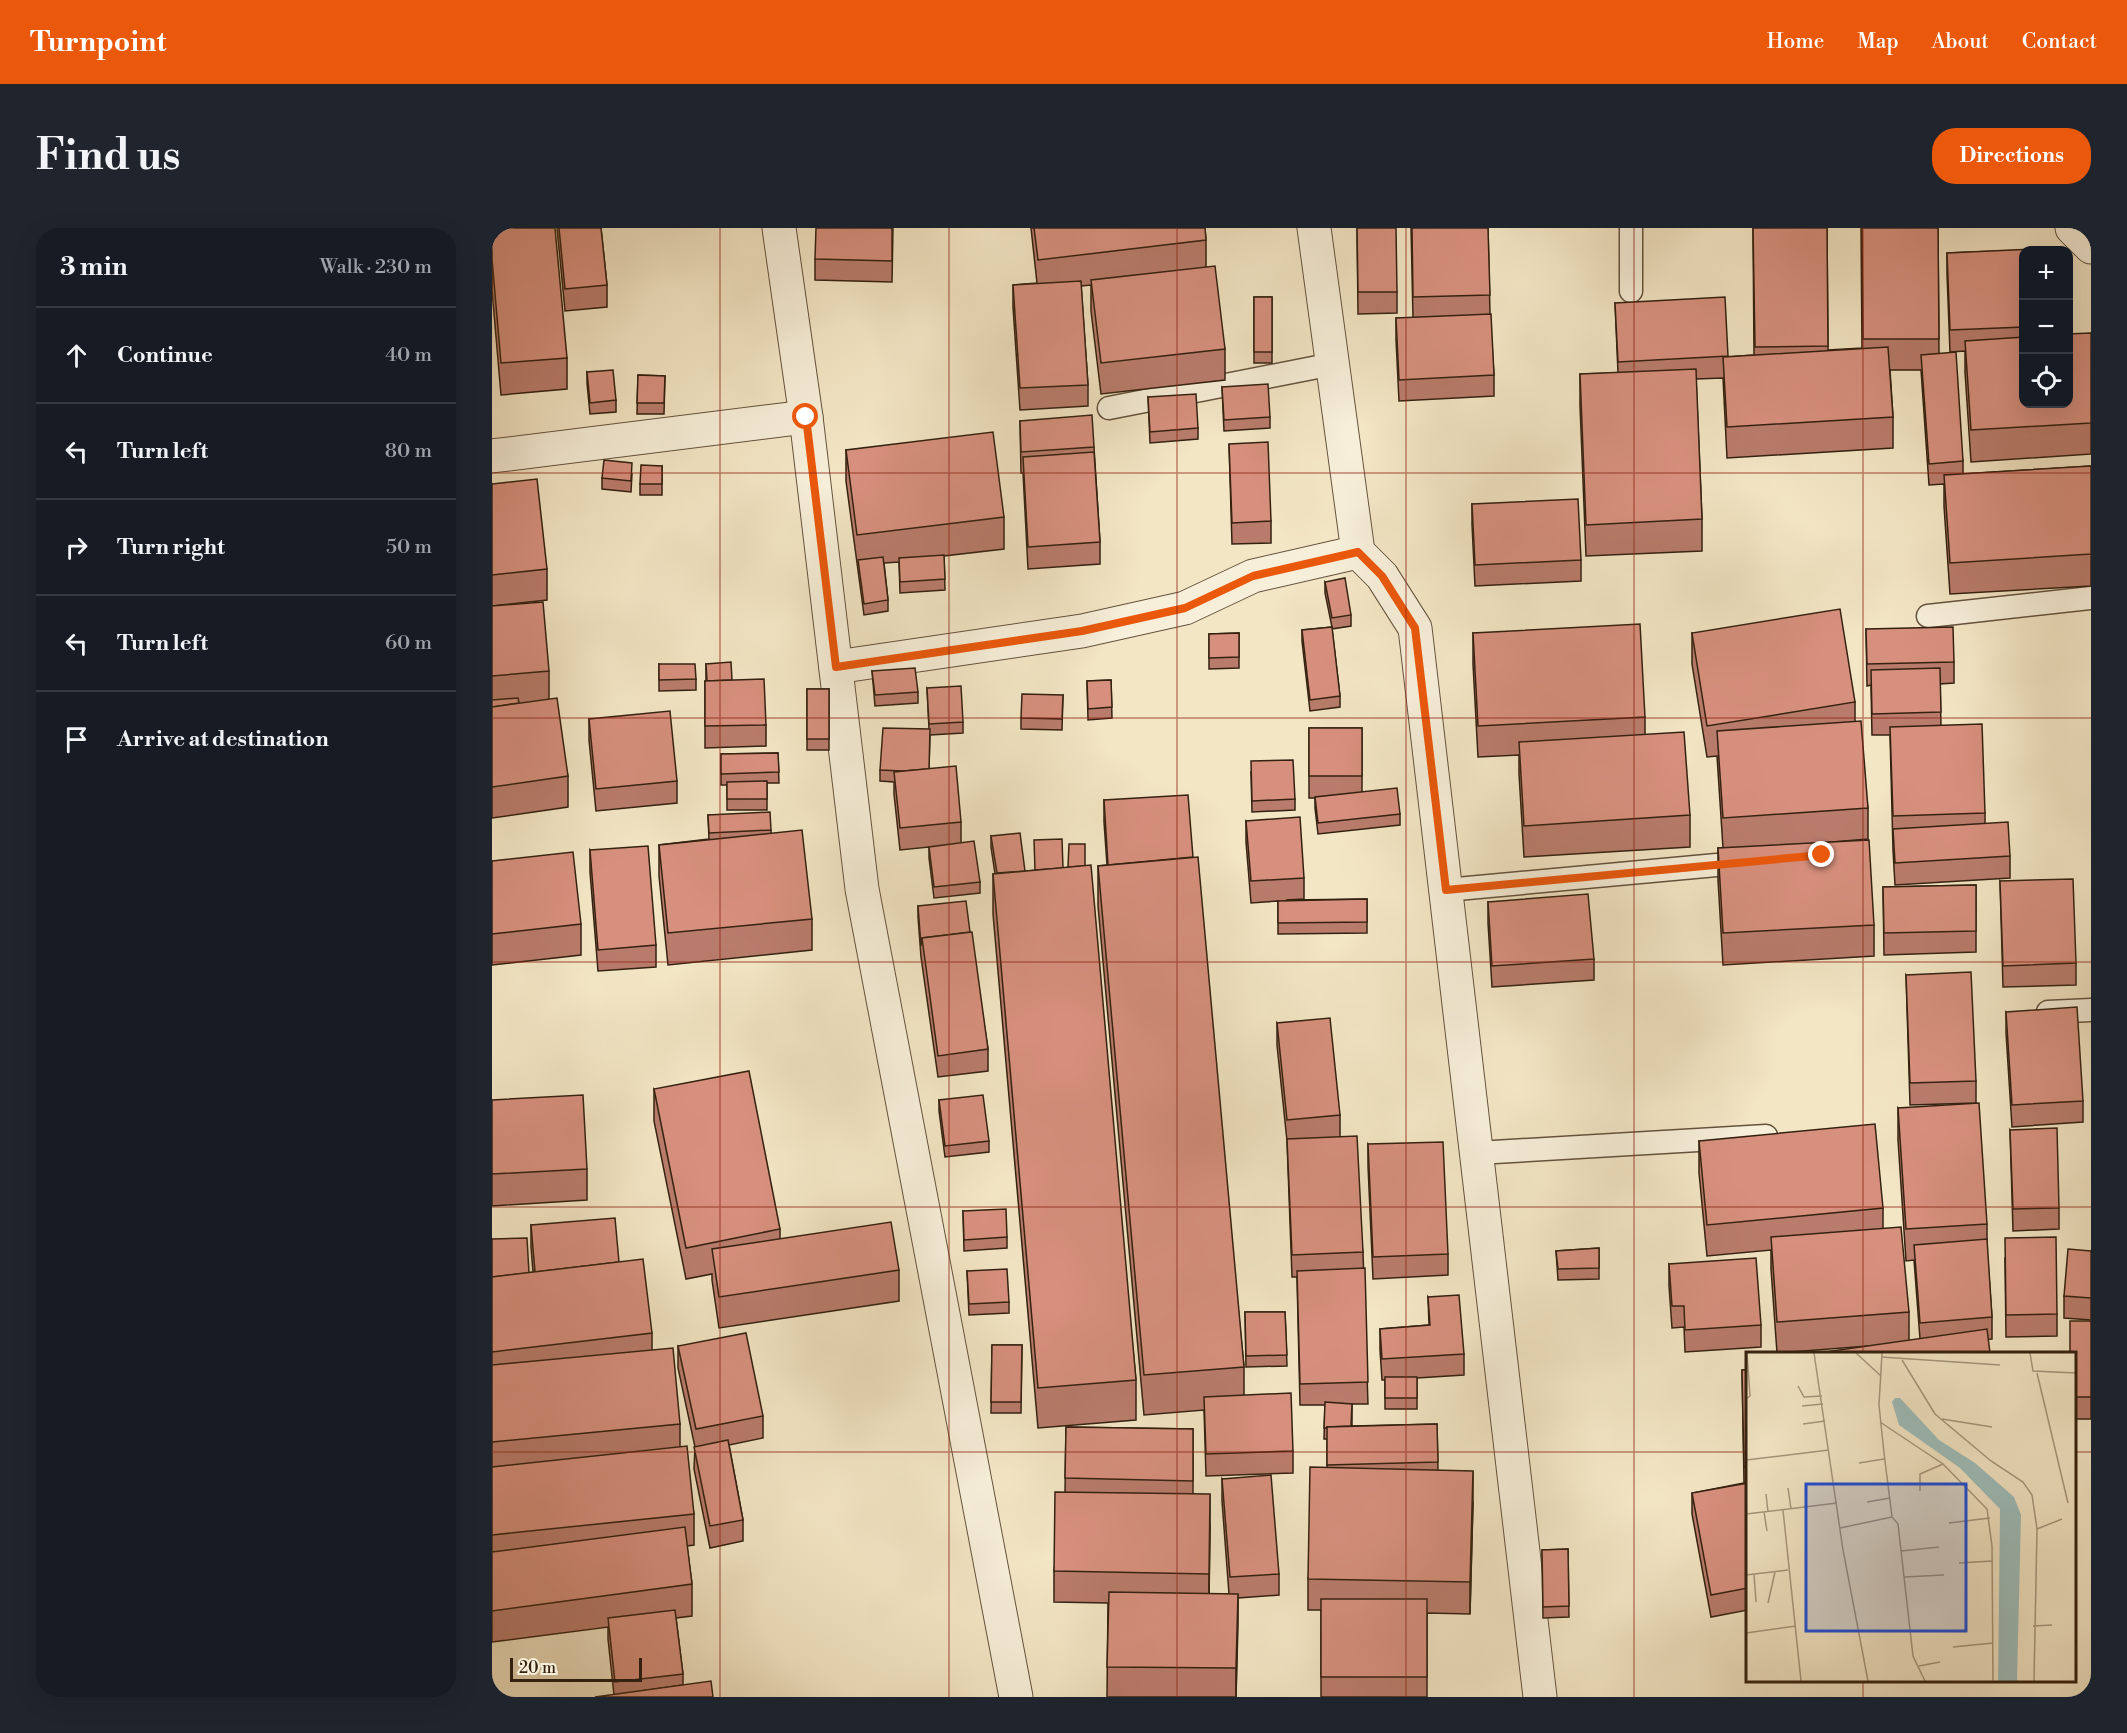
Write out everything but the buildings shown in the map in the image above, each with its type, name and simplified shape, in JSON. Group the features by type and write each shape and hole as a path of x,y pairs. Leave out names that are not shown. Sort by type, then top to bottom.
{"street":[{"path":"778,228 806,417 862,889 1016,1697"},
{"path":"1314,228 1358,552 1382,576 1415,628 1540,1697"},
{"path":"2072,228 2091,247"},
{"path":"492,456 806,417"},
{"path":"836,667 1082,631 1185,608 1253,576 1358,552"}],"lane":[{"path":"1631,228 1631,291"},
{"path":"1109,408 1332,364"},
{"path":"1928,616 2091,598"},
{"path":"1446,890 1774,860"},
{"path":"2029,1012 2091,1010"},
{"path":"1477,1153 1784,1135"}],"route":[{"path":"806,417 836,667 1082,631 1185,608 1253,576 1358,552 1382,576 1415,628 1446,890 1822,855"}]}
